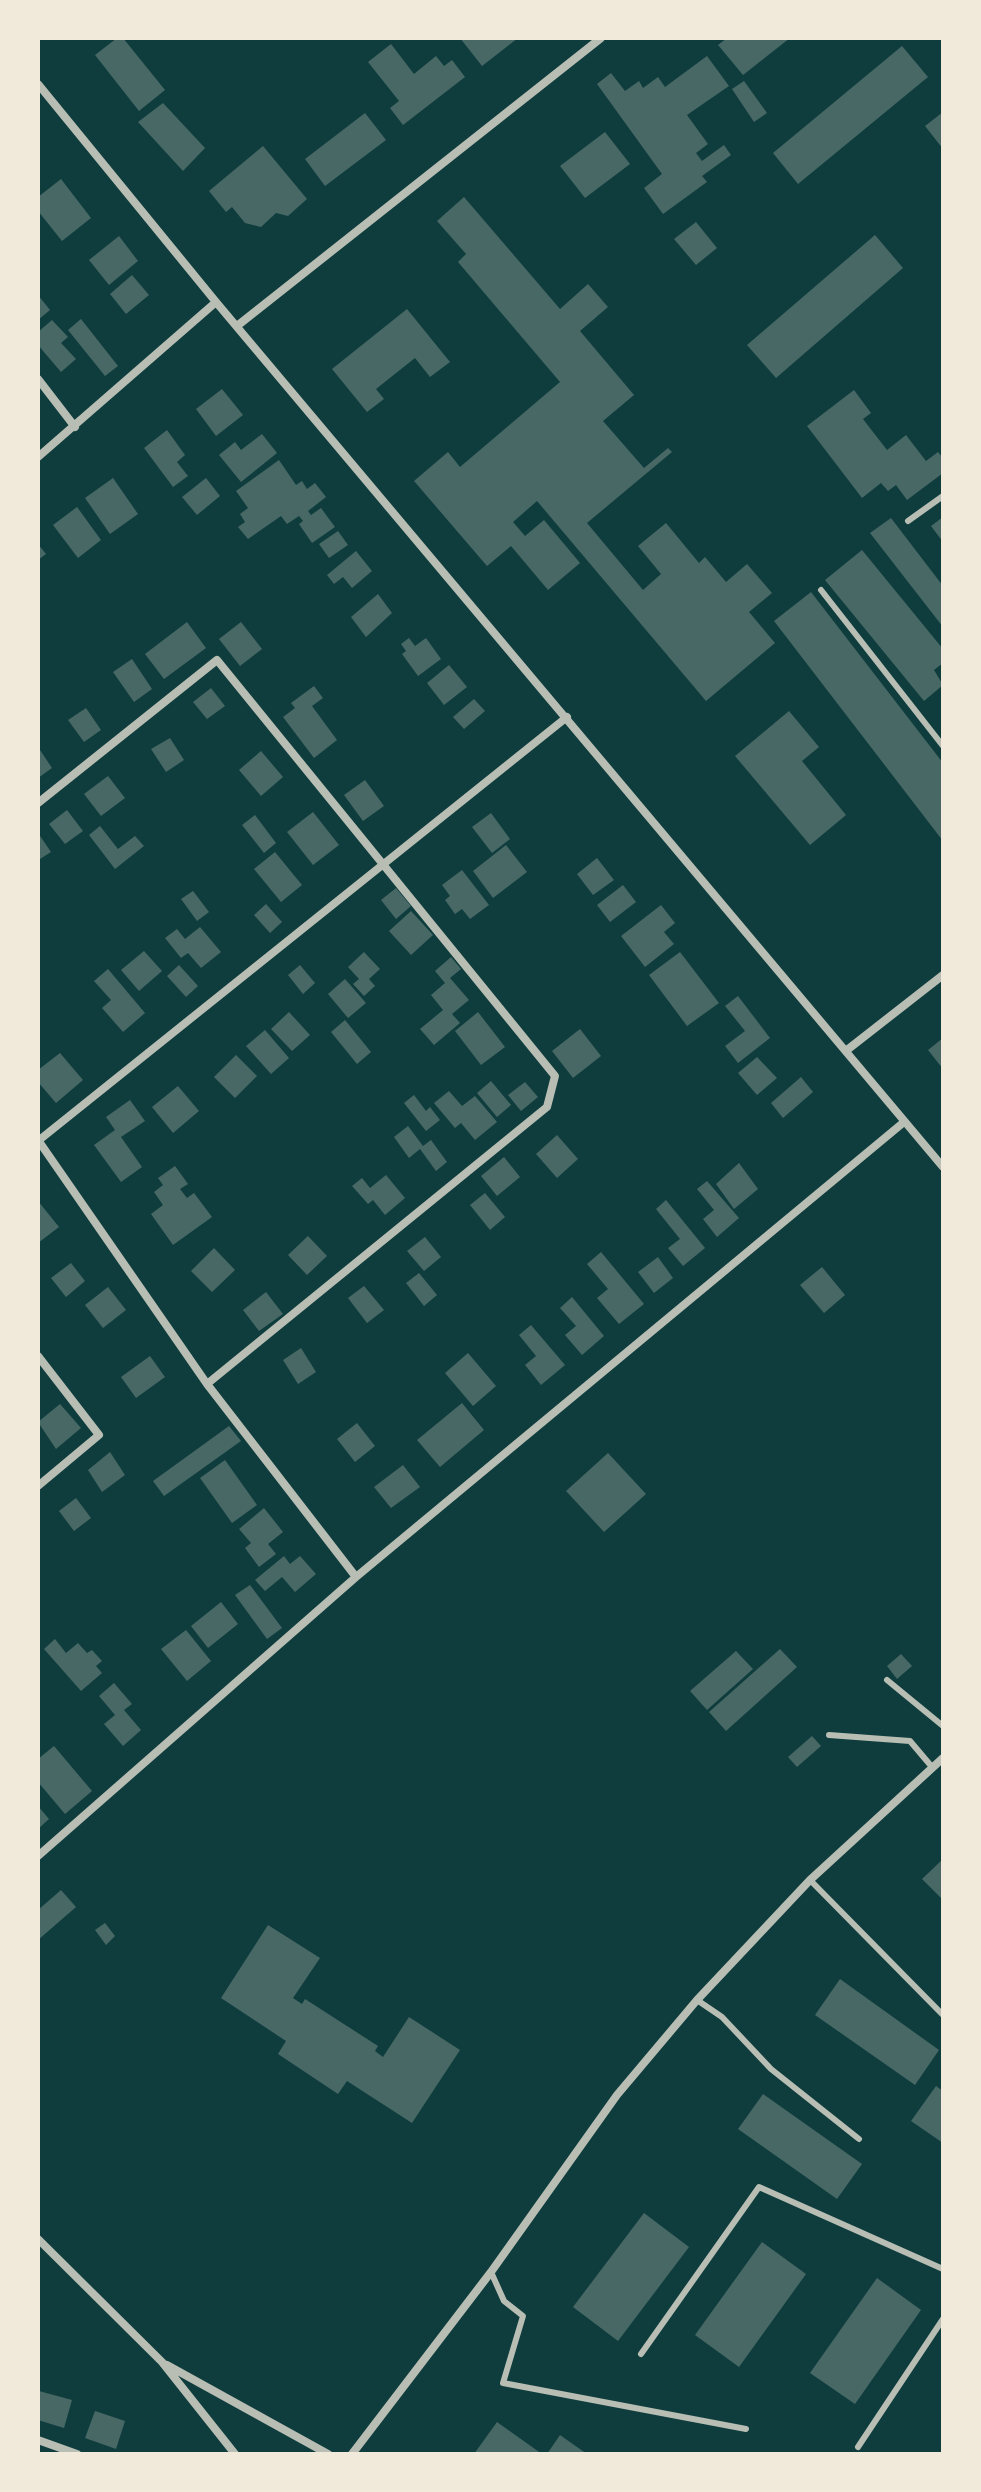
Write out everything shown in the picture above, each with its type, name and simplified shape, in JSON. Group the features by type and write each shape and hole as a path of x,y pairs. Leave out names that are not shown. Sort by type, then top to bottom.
{"street":[{"path":"583,38 590,46"},
{"path":"237,326 601,38"},
{"path":"38,84 216,302 943,1167"},
{"path":"38,457 216,302"},
{"path":"38,379 75,427"},
{"path":"38,803 217,660 555,1076 547,1107 207,1384"},
{"path":"356,1577 207,1384 38,1141 567,717"},
{"path":"847,1050 943,975"},
{"path":"38,1856 356,1577 904,1122"},
{"path":"38,1356 99,1435 38,1486"},
{"path":"352,2454 491,2272 617,2095 697,2000 810,1880 943,1758"},
{"path":"38,2239 162,2362 235,2454"},
{"path":"162,2362 328,2454"},
{"path":"38,2440 77,2454"}],"lane":[{"path":"908,521 943,496"},
{"path":"821,590 943,746"},
{"path":"887,1680 943,1726"},
{"path":"829,1735 910,1741 932,1767"},
{"path":"810,1880 943,2015"},
{"path":"697,2000 722,2017 771,2069 859,2139"},
{"path":"641,2354 759,2187 943,2269"},
{"path":"491,2272 504,2301 523,2316 503,2383 746,2429"},
{"path":"858,2447 943,2319"}],"building":[{"path":"117,38 123,38 165,90 139,111 95,55"},
{"path":"460,38 518,38 482,66"},
{"path":"727,38 790,38 743,75 718,45"},
{"path":"391,44 414,74 436,56 444,66 452,60 465,77 403,125 390,108 399,101 368,62"},
{"path":"902,46 928,77 798,184 773,153"},
{"path":"707,56 729,86 687,115 708,144 696,153 702,161 724,145 731,155 702,176 707,182 663,214 644,188 662,174 597,84 611,73 625,91 639,81 643,88 658,77 665,87"},
{"path":"744,81 767,113 754,122 732,89"},
{"path":"163,103 205,148 183,171 138,122"},
{"path":"943,112 943,149 925,126"},
{"path":"365,113 386,140 325,186 305,159"},
{"path":"605,132 630,164 585,198 560,166"},
{"path":"263,146 307,199 288,216 276,213 261,227 245,223 232,207 226,212 209,191"},
{"path":"61,179 91,218 62,241 38,211 38,197"},
{"path":"464,197 560,309 588,284 608,307 580,331 634,395 603,421 644,468 668,448 672,452 587,523 643,590 661,574 638,546 666,523 699,563 705,557 726,582 747,564 772,593 749,612 775,643 706,701 537,501 513,522 525,536 544,520 580,563 548,590 511,546 487,566 414,481 448,452 460,467 560,382 458,262 466,254 437,221"},
{"path":"696,222 717,248 696,265 674,239"},
{"path":"875,235 903,268 776,378 747,345"},
{"path":"119,236 138,261 109,285 89,260"},
{"path":"132,275 149,295 126,314 110,294"},
{"path":"38,295 50,310 38,320"},
{"path":"407,309 450,362 430,377 415,358 376,389 384,399 367,412 332,369"},
{"path":"81,319 118,366 105,376 68,330"},
{"path":"52,320 68,337 61,343 76,359 61,372 38,345 38,332"},
{"path":"222,389 243,415 216,436 196,409"},
{"path":"854,390 871,413 863,419 887,450 906,435 926,461 938,452 943,458 943,473 907,500 896,485 888,491 881,483 862,498 807,426"},
{"path":"167,430 185,455 177,462 188,476 173,487 144,448"},
{"path":"262,434 277,453 241,482 219,455 235,442 241,450"},
{"path":"279,460 296,485 302,481 307,489 315,483 326,497 308,511 311,515 321,508 335,527 312,543 299,524 303,521 299,516 287,524 281,516 248,539 238,527 245,522 240,514 248,508 236,491"},
{"path":"113,478 138,514 110,534 85,498"},
{"path":"206,478 220,496 197,515 182,497"},
{"path":"77,507 101,540 78,558 53,525"},
{"path":"943,517 943,542 931,526"},
{"path":"891,518 943,586 943,627 870,533"},
{"path":"338,531 348,545 329,558 319,544"},
{"path":"38,544 46,554 38,560"},
{"path":"862,550 943,649 943,663 934,670 943,685 924,701 825,580"},
{"path":"356,551 372,571 352,588 343,577 334,584 327,575"},
{"path":"811,592 943,763 943,841 774,621"},
{"path":"378,594 392,613 366,637 351,617"},
{"path":"187,622 206,648 164,679 145,654"},
{"path":"241,622 262,649 240,666 219,639"},
{"path":"409,638 415,646 426,638 441,659 418,676 402,654 406,651 401,644"},
{"path":"132,659 152,689 134,702 113,672"},
{"path":"449,665 467,687 444,705 427,683"},
{"path":"314,686 323,698 312,706 337,740 314,758 283,717 295,708 291,703"},
{"path":"211,688 225,706 207,719 193,702"},
{"path":"474,699 485,711 464,729 453,717"},
{"path":"86,708 101,730 84,742 68,720"},
{"path":"789,711 819,747 802,761 846,815 810,845 735,756"},
{"path":"170,738 184,760 166,772 151,749"},
{"path":"38,747 52,768 38,778"},
{"path":"261,751 283,777 261,796 239,770"},
{"path":"108,776 125,798 101,816 84,794"},
{"path":"365,780 384,806 363,821 344,795"},
{"path":"67,810 83,831 65,844 49,824"},
{"path":"313,812 339,845 313,865 287,832"},
{"path":"491,813 510,839 492,853 472,827"},
{"path":"255,815 276,843 264,853 242,825"},
{"path":"100,826 118,849 135,836 144,846 115,869 89,835"},
{"path":"38,833 51,852 40,859 38,857"},
{"path":"506,845 527,872 493,898 473,871"},
{"path":"275,852 302,885 281,902 254,869"},
{"path":"597,858 614,880 593,895 577,874"},
{"path":"462,870 489,905 470,919 462,909 455,914 445,900 450,896 442,885"},
{"path":"623,885 636,902 610,922 597,905"},
{"path":"396,888 411,906 396,919 381,900"},
{"path":"193,891 209,912 197,921 181,899"},
{"path":"266,904 282,922 270,933 254,915"},
{"path":"661,905 675,923 664,932 674,944 645,967 621,936"},
{"path":"411,911 433,935 411,955 389,931"},
{"path":"200,927 221,952 201,968 188,953 181,958 165,938 177,929 185,939"},
{"path":"144,951 162,971 139,991 121,970"},
{"path":"364,952 380,969 369,979 375,986 364,996 353,984 359,979 348,967"},
{"path":"680,952 719,1003 687,1026 649,975"},
{"path":"451,957 461,969 450,978 469,1000 452,1014 460,1023 434,1045 420,1029 443,1010 431,995 445,983 435,971"},
{"path":"179,965 198,986 186,997 167,976"},
{"path":"300,965 315,983 303,994 288,975"},
{"path":"108,969 145,1013 123,1032 102,1008 111,1000 94,981"},
{"path":"345,979 366,1003 348,1018 328,994"},
{"path":"738,996 770,1038 738,1063 725,1046 745,1031 725,1006"},
{"path":"289,1012 310,1035 292,1051 271,1029"},
{"path":"478,1012 505,1047 481,1065 455,1031"},
{"path":"345,1020 371,1052 357,1064 331,1032"},
{"path":"580,1029 601,1056 573,1078 552,1051"},
{"path":"265,1030 289,1058 271,1074 246,1046"},
{"path":"943,1038 943,1069 928,1050"},
{"path":"60,1053 83,1080 56,1103 38,1082 38,1070"},
{"path":"236,1055 257,1076 235,1098 214,1077"},
{"path":"757,1057 777,1078 757,1095 738,1073"},
{"path":"801,1077 813,1092 783,1118 771,1103"},
{"path":"491,1081 511,1105 497,1117 477,1093"},
{"path":"525,1082 538,1097 521,1111 508,1095"},
{"path":"178,1086 199,1111 173,1133 152,1107"},
{"path":"449,1091 462,1106 475,1096 497,1122 475,1140 461,1123 455,1128 434,1103"},
{"path":"414,1095 426,1111 430,1107 440,1120 426,1131 404,1103"},
{"path":"130,1100 145,1121 121,1137 142,1167 121,1182 94,1145 115,1130 106,1117"},
{"path":"408,1126 423,1146 431,1140 447,1162 436,1171 420,1149 409,1158 394,1137"},
{"path":"557,1135 578,1159 557,1178 536,1154"},
{"path":"504,1157 520,1177 497,1196 481,1176"},
{"path":"739,1163 758,1189 734,1209 716,1184"},
{"path":"175,1166 188,1184 180,1189 187,1198 194,1193 212,1217 173,1245 151,1214 163,1205 154,1192 163,1185 158,1178"},
{"path":"386,1175 405,1198 385,1215 373,1200 368,1204 352,1186 362,1178 370,1188"},
{"path":"707,1181 739,1218 717,1237 703,1219 714,1210 697,1189"},
{"path":"485,1193 505,1217 490,1230 470,1205"},
{"path":"666,1200 705,1248 683,1266 668,1248 680,1239 656,1209"},
{"path":"38,1201 59,1227 38,1243"},
{"path":"308,1236 327,1256 307,1275 288,1255"},
{"path":"425,1237 441,1257 424,1271 407,1251"},
{"path":"214,1248 235,1270 212,1292 191,1271"},
{"path":"601,1252 644,1304 619,1324 597,1298 608,1289 587,1264"},
{"path":"658,1257 673,1278 654,1293 638,1272"},
{"path":"71,1263 85,1281 66,1297 51,1278"},
{"path":"822,1267 845,1295 824,1313 800,1285"},
{"path":"419,1273 437,1295 424,1306 406,1283"},
{"path":"364,1286 384,1310 367,1323 348,1298"},
{"path":"108,1287 126,1310 103,1328 85,1305"},
{"path":"266,1292 283,1314 259,1331 243,1310"},
{"path":"572,1297 604,1336 582,1355 565,1335 576,1326 560,1308"},
{"path":"531,1325 565,1365 541,1385 525,1365 536,1356 519,1335"},
{"path":"301,1348 316,1372 298,1384 283,1360"},
{"path":"468,1353 496,1386 473,1406 445,1373"},
{"path":"150,1356 165,1377 136,1398 121,1377"},
{"path":"462,1403 484,1430 440,1467 417,1440"},
{"path":"60,1404 81,1428 56,1449 38,1422"},
{"path":"357,1423 375,1446 355,1462 337,1439"},
{"path":"229,1426 241,1441 164,1496 153,1481"},
{"path":"110,1452 125,1475 102,1492 88,1470"},
{"path":"608,1453 646,1494 604,1532 566,1491"},
{"path":"225,1460 257,1505 232,1523 200,1478"},
{"path":"403,1465 420,1487 391,1508 374,1487"},
{"path":"76,1498 91,1518 74,1531 59,1511"},
{"path":"264,1508 283,1532 268,1544 276,1554 259,1567 245,1548 251,1543 239,1529"},
{"path":"284,1556 290,1564 300,1556 316,1574 295,1592 282,1577 265,1591 255,1580"},
{"path":"250,1585 282,1628 267,1639 235,1595"},
{"path":"221,1602 238,1624 208,1648 191,1626"},
{"path":"186,1630 211,1661 187,1681 161,1649"},
{"path":"55,1639 66,1653 78,1643 87,1653 92,1650 102,1661 96,1666 102,1673 81,1691 44,1649"},
{"path":"780,1649 797,1667 726,1731 709,1712"},
{"path":"736,1651 753,1669 707,1710 690,1691"},
{"path":"901,1654 912,1666 897,1679 887,1666"},
{"path":"114,1683 132,1704 124,1710 141,1730 123,1746 104,1724 115,1715 99,1696"},
{"path":"812,1736 821,1746 797,1767 788,1757"},
{"path":"54,1746 92,1791 65,1814 38,1782 38,1759"},
{"path":"38,1806 49,1819 38,1829"},
{"path":"943,1859 943,1900 922,1879"},
{"path":"61,1890 76,1907 38,1940 38,1910"},
{"path":"105,1923 115,1936 106,1945 95,1930"},
{"path":"268,1925 320,1958 293,1998 302,2004 305,1999 378,2046 375,2051 383,2057 409,2017 460,2050 412,2123 347,2081 338,2094 278,2054 286,2041 221,1998"},
{"path":"840,1979 939,2050 915,2085 815,2015"},
{"path":"936,2086 943,2091 943,2143 911,2121"},
{"path":"763,2094 862,2164 837,2199 738,2129"},
{"path":"644,2213 689,2247 618,2341 573,2307"},
{"path":"762,2242 806,2274 739,2367 695,2335"},
{"path":"877,2278 921,2310 855,2404 810,2373"},
{"path":"39,2391 72,2400 64,2428 38,2420"},
{"path":"95,2411 125,2421 116,2449 85,2438"},
{"path":"497,2422 542,2454 474,2454"},
{"path":"560,2435 587,2454 547,2454"}]}
